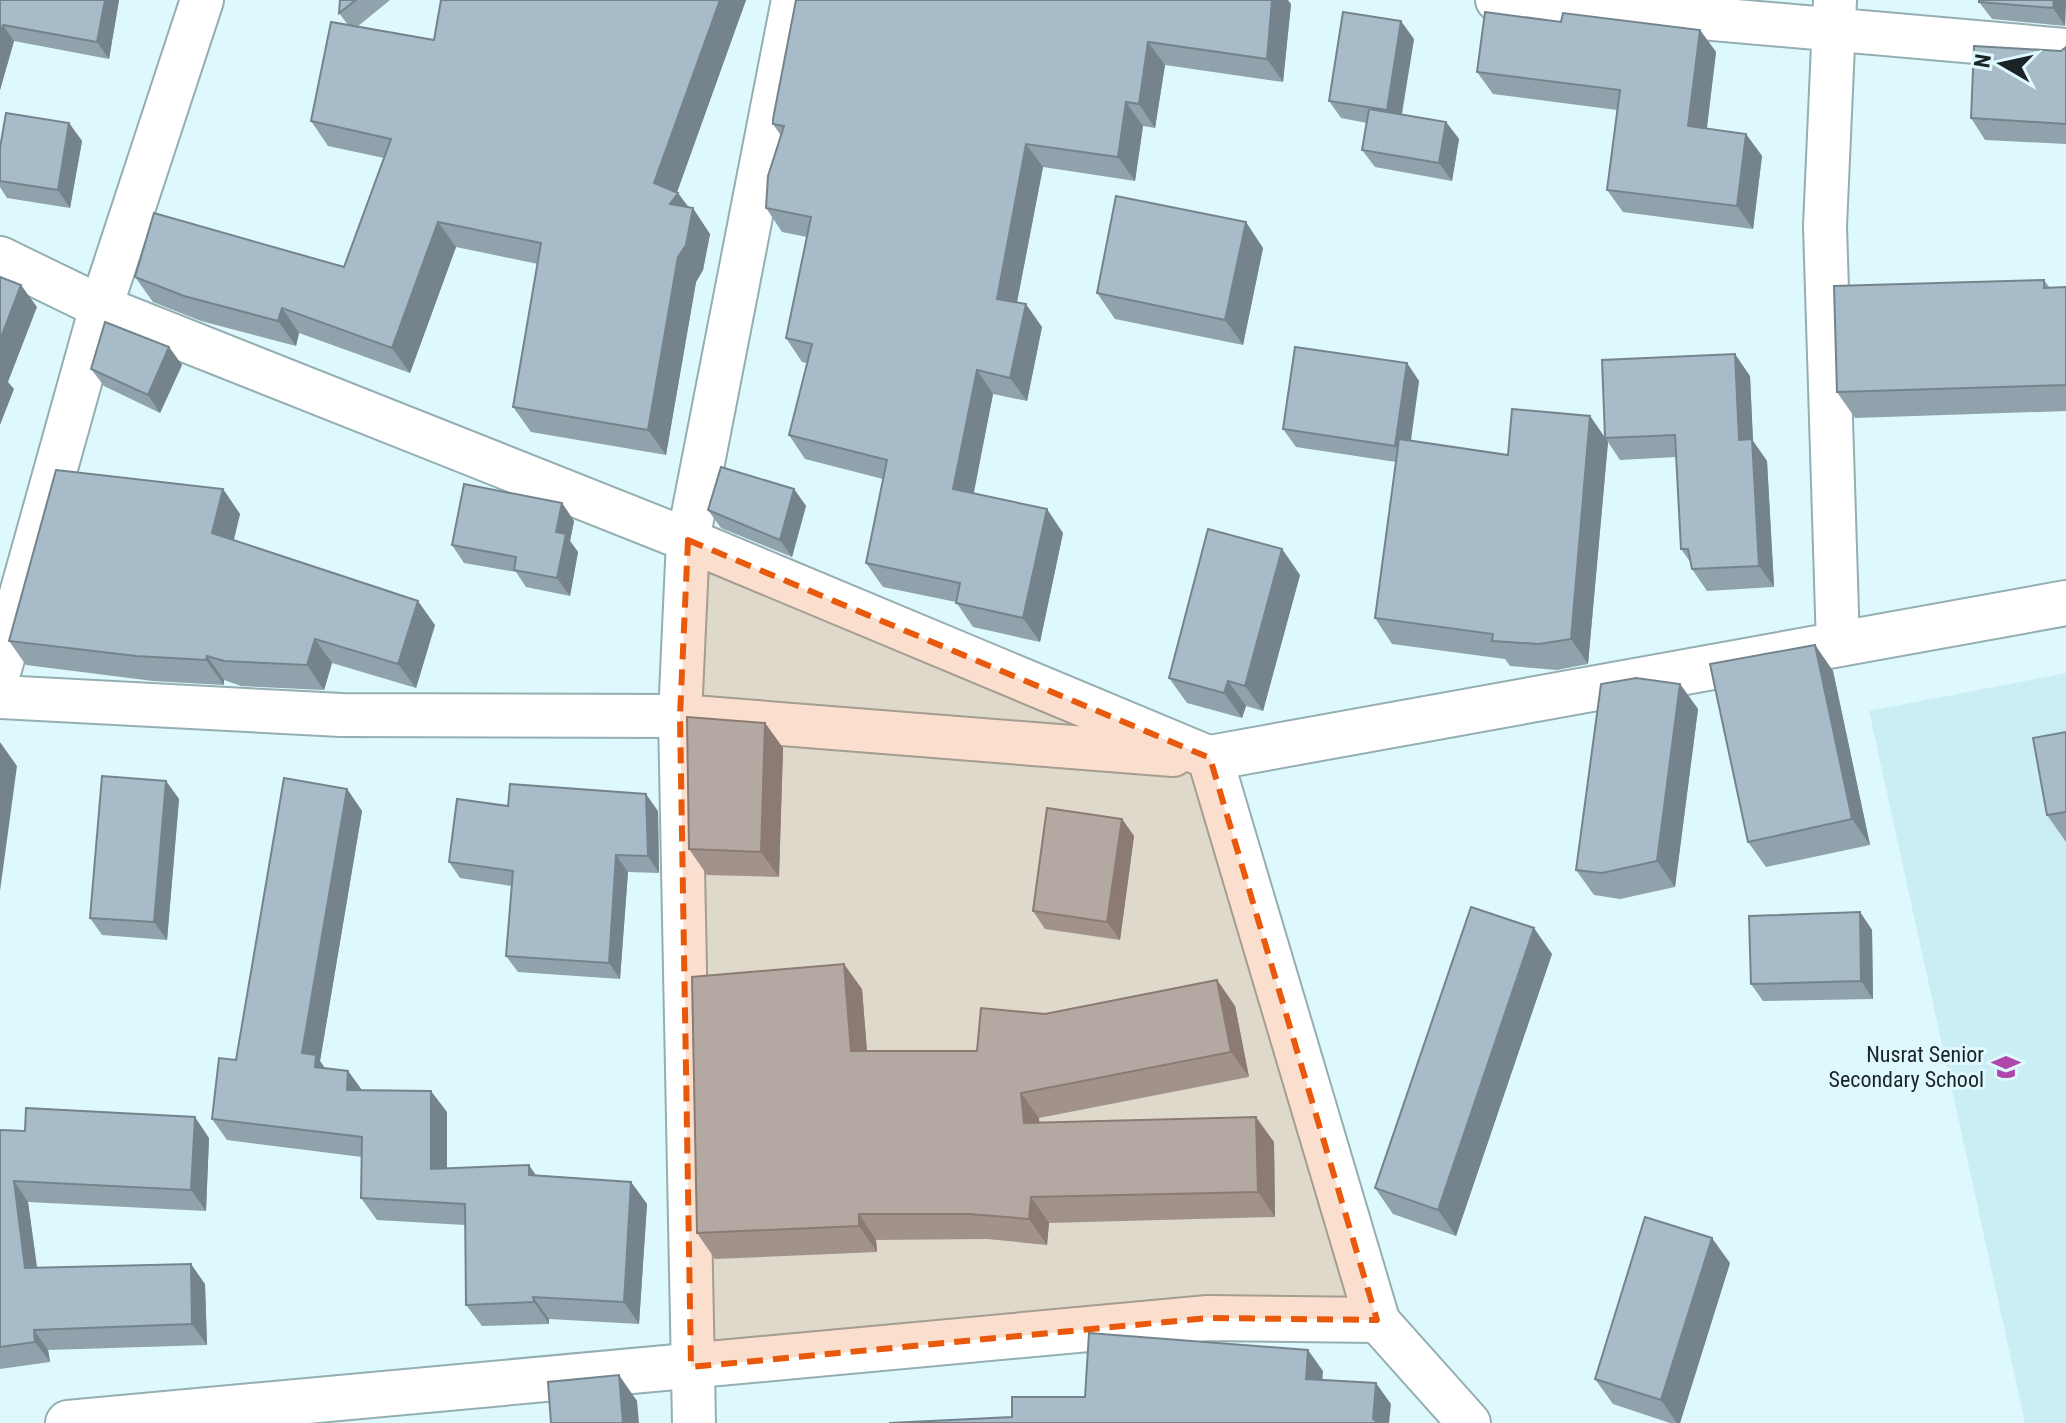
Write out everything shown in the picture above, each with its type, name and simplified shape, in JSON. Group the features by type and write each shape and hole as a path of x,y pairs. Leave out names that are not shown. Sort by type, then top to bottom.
{"street":[{"path":"0,669 101,307 202,0"},
{"path":"694,1423 680,716 688,540 793,0"},
{"path":"1497,0 1834,14 2066,50"},
{"path":"1834,14 1825,226 1838,645"},
{"path":"0,258 101,307 688,540 1210,758"},
{"path":"0,697 341,715 680,716 1210,758 2066,603"},
{"path":"1210,758 1377,1320 1469,1423"},
{"path":"68,1423 1208,1318 1377,1320"}],"highlighted area":[{"path":"688,540 1210,758 1377,1320 1208,1318 691,1367 680,716"}],"shaded area":[{"name":"Nusrat Senior Secondary School","path":"2066,673 2066,1423 2025,1423 1869,711"}],"building":[{"path":"0,0 105,0 97,42 3,25 0,34"},
{"path":"340,0 356,0 339,13"},
{"path":"441,0 720,0 654,183 678,193 670,204 693,208 686,245 678,257 648,430 513,407 541,243 438,222 392,348 282,308 278,321 184,296 135,277 154,213 344,267 391,139 311,121 331,22 434,40"},
{"path":"796,0 1272,0 1267,59 1148,42 1139,104 1126,102 1118,157 1026,144 997,299 1026,304 1010,378 977,370 953,489 1047,509 1023,618 956,603 960,583 866,563 887,460 789,435 812,344 786,338 811,217 766,208 768,176 784,126 773,124 773,119"},
{"path":"1979,0 2054,0 2053,8"},
{"path":"1343,12 1401,21 1387,110 1329,101"},
{"path":"1485,12 1561,22 1563,13 1700,30 1688,126 1746,134 1737,206 1607,190 1620,90 1477,72"},
{"path":"1974,46 2061,51 2066,47 2066,124 1971,118"},
{"path":"1369,109 1446,122 1439,163 1362,150"},
{"path":"6,113 69,123 58,190 0,181 0,148"},
{"path":"1116,196 1246,222 1225,320 1097,293"},
{"path":"0,277 21,285 0,340"},
{"path":"2044,280 2044,288 2066,287 2066,385 1837,392 1834,286"},
{"path":"105,322 169,347 148,395 91,369"},
{"path":"1295,347 1407,363 1395,446 1283,429"},
{"path":"1735,354 1739,440 1752,439 1759,566 1692,569 1688,549 1681,549 1675,435 1605,438 1602,360"},
{"path":"1512,409 1590,416 1571,639 1539,644 1492,641 1493,634 1375,618 1399,439 1508,455"},
{"path":"721,467 794,489 780,540 708,510"},
{"path":"56,470 223,489 212,533 418,601 398,664 315,639 307,665 224,661 207,656 206,660 136,656 9,641"},
{"path":"464,484 562,503 556,532 566,534 557,578 514,570 516,557 452,545"},
{"path":"1208,529 1282,549 1245,686 1228,681 1224,693 1169,678"},
{"path":"1815,645 1852,819 1748,842 1710,664"},
{"path":"1636,678 1680,684 1657,861 1602,873 1576,870 1601,684"},
{"path":"687,717 765,723 761,852 689,849"},
{"path":"2066,732 2066,812 2047,815 2033,738"},
{"path":"102,776 166,781 154,922 90,918"},
{"path":"284,778 347,789 302,1053 316,1055 315,1067 348,1071 347,1090 431,1091 431,1169 529,1165 529,1175 631,1182 624,1302 533,1297 534,1302 466,1305 465,1204 361,1198 362,1137 212,1119 219,1058 236,1060"},
{"path":"510,784 646,794 648,856 616,855 609,963 506,956 513,871 449,862 457,799 508,806"},
{"path":"1047,808 1122,819 1107,922 1033,911"},
{"path":"1471,907 1534,928 1438,1210 1375,1188"},
{"path":"1860,912 1861,981 1751,984 1749,916"},
{"path":"844,964 851,1051 977,1051 981,1008 1045,1014 1217,980 1231,1052 1021,1093 1024,1123 1256,1117 1258,1192 1031,1197 1029,1219 969,1214 859,1214 859,1226 697,1233 692,977"},
{"path":"26,1108 195,1117 191,1190 14,1181 25,1268 191,1264 192,1324 34,1330 35,1342 0,1347 0,1130 25,1131"},
{"path":"1645,1217 1712,1238 1661,1400 1595,1379"},
{"path":"1089,1333 1308,1350 1306,1379 1376,1383 1373,1419 1379,1423 889,1423 1012,1417 1012,1397 1085,1397"},
{"path":"619,1375 623,1423 551,1423 548,1382"}],"place":[{"name":"Nusrat Senior Secondary School","path":"2006,1067"}]}
